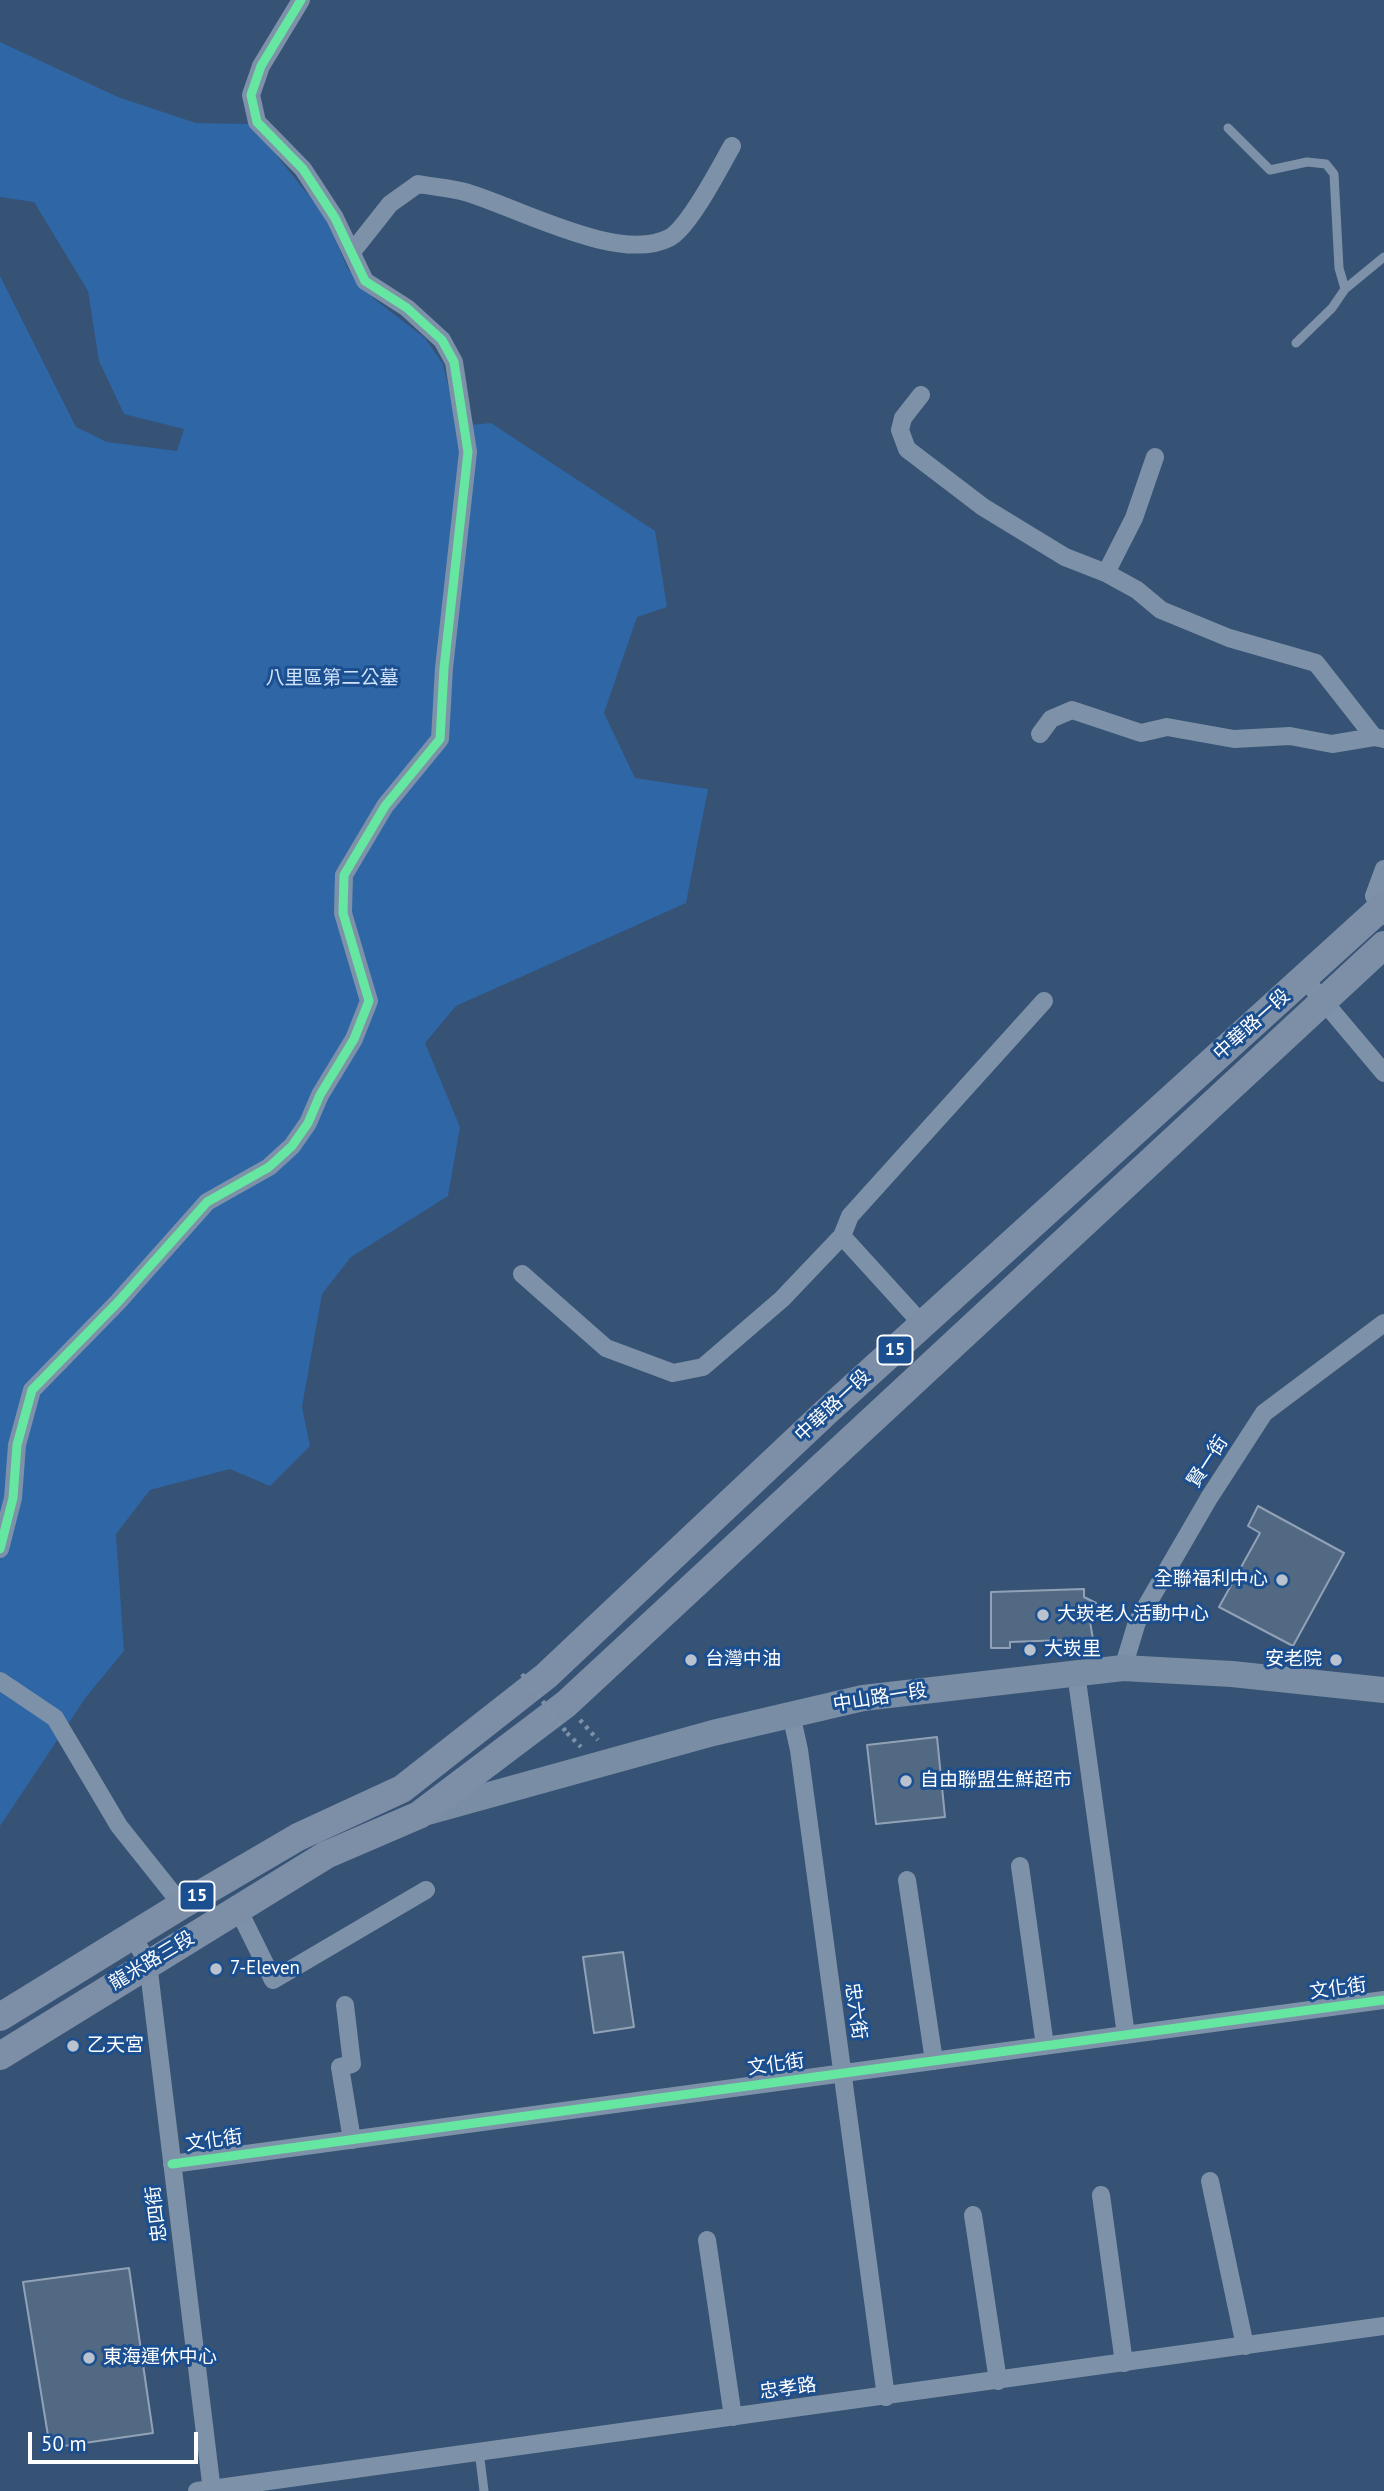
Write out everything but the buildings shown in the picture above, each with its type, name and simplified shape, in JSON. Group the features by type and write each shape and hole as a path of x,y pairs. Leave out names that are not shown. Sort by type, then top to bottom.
{"main road":[{"name":"中華路一段","path":"402,1789 546,1676 923,1325 1382,910"},
{"name":"中華路一段","path":"419,1815 566,1704 1384,945"},
{"name":"中山路一段","path":"419,1815 605,1762 792,1713 863,1698 1122,1668 1232,1674 1384,1690"},
{"path":"402,1789 419,1815"},
{"name":"龍米路三段","path":"0,2017 182,1905 298,1838 402,1789"},
{"name":"龍米路三段","path":"0,2056 326,1855 419,1815"}],"street":[{"path":"0,1549 13,1498 17,1445 32,1390 118,1302 206,1202 269,1167 292,1146 308,1123 320,1096 354,1039 369,1001 343,913 344,874 385,806 415,774 440,739 444,668 468,452 454,362 442,340 425,324 407,308 365,281 335,218 303,169 257,122 251,95 261,66 301,0"},
{"path":"352,252 390,204 418,184 465,192 617,244 647,244 671,237 693,212 732,146"},
{"path":"921,395 903,418 900,430 907,449 983,507 1065,557 1106,573 1137,590 1161,610 1229,638 1316,663 1379,738"},
{"path":"1106,573 1134,517 1155,457"},
{"path":"1040,734 1051,719 1072,710 1141,733 1167,727 1234,739 1290,736 1332,744 1379,738"},
{"path":"1382,910 1374,896 1384,869"},
{"path":"1304,978 1384,1073"},
{"path":"522,1274 606,1348 673,1373 703,1367 782,1299 842,1236 850,1216 1044,1001"},
{"path":"842,1236 923,1325"},
{"name":"賢一街","path":"1122,1668 1137,1622 1209,1497 1264,1413 1384,1323"},
{"path":"1076,1673 1126,2035"},
{"path":"0,1681 55,1718 119,1826 182,1905"},
{"name":"忠六街","path":"792,1713 886,2397"},
{"path":"1020,1866 1045,2046"},
{"path":"907,1880 934,2061"},
{"path":"238,1909 273,1980 426,1890"},
{"name":"忠四街","path":"132,1936 148,1963 207,2490"},
{"name":"文化街","path":"172,2164 1384,2000"},
{"path":"345,2005 352,2064 340,2067 352,2140"},
{"path":"1210,2181 1245,2346"},
{"path":"1101,2195 1124,2363"},
{"path":"973,2215 998,2381"},
{"path":"707,2240 733,2417"},
{"name":"忠孝路","path":"207,2490 1384,2326"}],"lane":[{"path":"1228,128 1270,170 1307,162 1326,164 1334,174 1339,268 1345,289"},
{"path":"1296,343 1332,308 1345,289 1384,257"},
{"path":"479,2451 484,2491"}],"path":[{"path":"522,1674 567,1733"}],"green space":[{"name":"八里區第二公墓","path":"0,42 118,97 196,123 251,124 324,214 348,269 373,298 425,338 443,364 458,426 491,423 655,531 667,607 637,617 604,713 635,778 708,789 686,903 456,1006 425,1043 460,1127 448,1196 351,1257 322,1294 302,1407 310,1446 270,1486 230,1469 150,1490 116,1534 124,1651 86,1697 0,1826 0,276 76,427 107,442 177,451 184,429 124,414 99,361 88,291 34,202 0,197"}],"cycle path":[{"path":"0,1549 13,1498 17,1445 32,1390 118,1302 207,1202 269,1167 292,1146 308,1123 320,1095 354,1039 369,1001 343,913 344,875 385,806 440,739 444,668 468,452 454,362 442,340 407,308 365,281 335,218 303,169 257,122 251,95 261,66 301,0"},
{"path":"172,2164 1384,2000"}],"place":[{"name":"全聯福利中心","path":"1282,1580"},
{"name":"大崁老人活動中心","path":"1043,1615"},
{"name":"大崁里","path":"1030,1650"},
{"name":"台灣中油","path":"691,1660"},
{"name":"安老院","path":"1336,1660"},
{"name":"自由聯盟生鮮超市","path":"906,1781"},
{"name":"7-Eleven","path":"216,1969"},
{"name":"乙天宮","path":"73,2046"},
{"name":"東海運休中心","path":"89,2358"}]}
